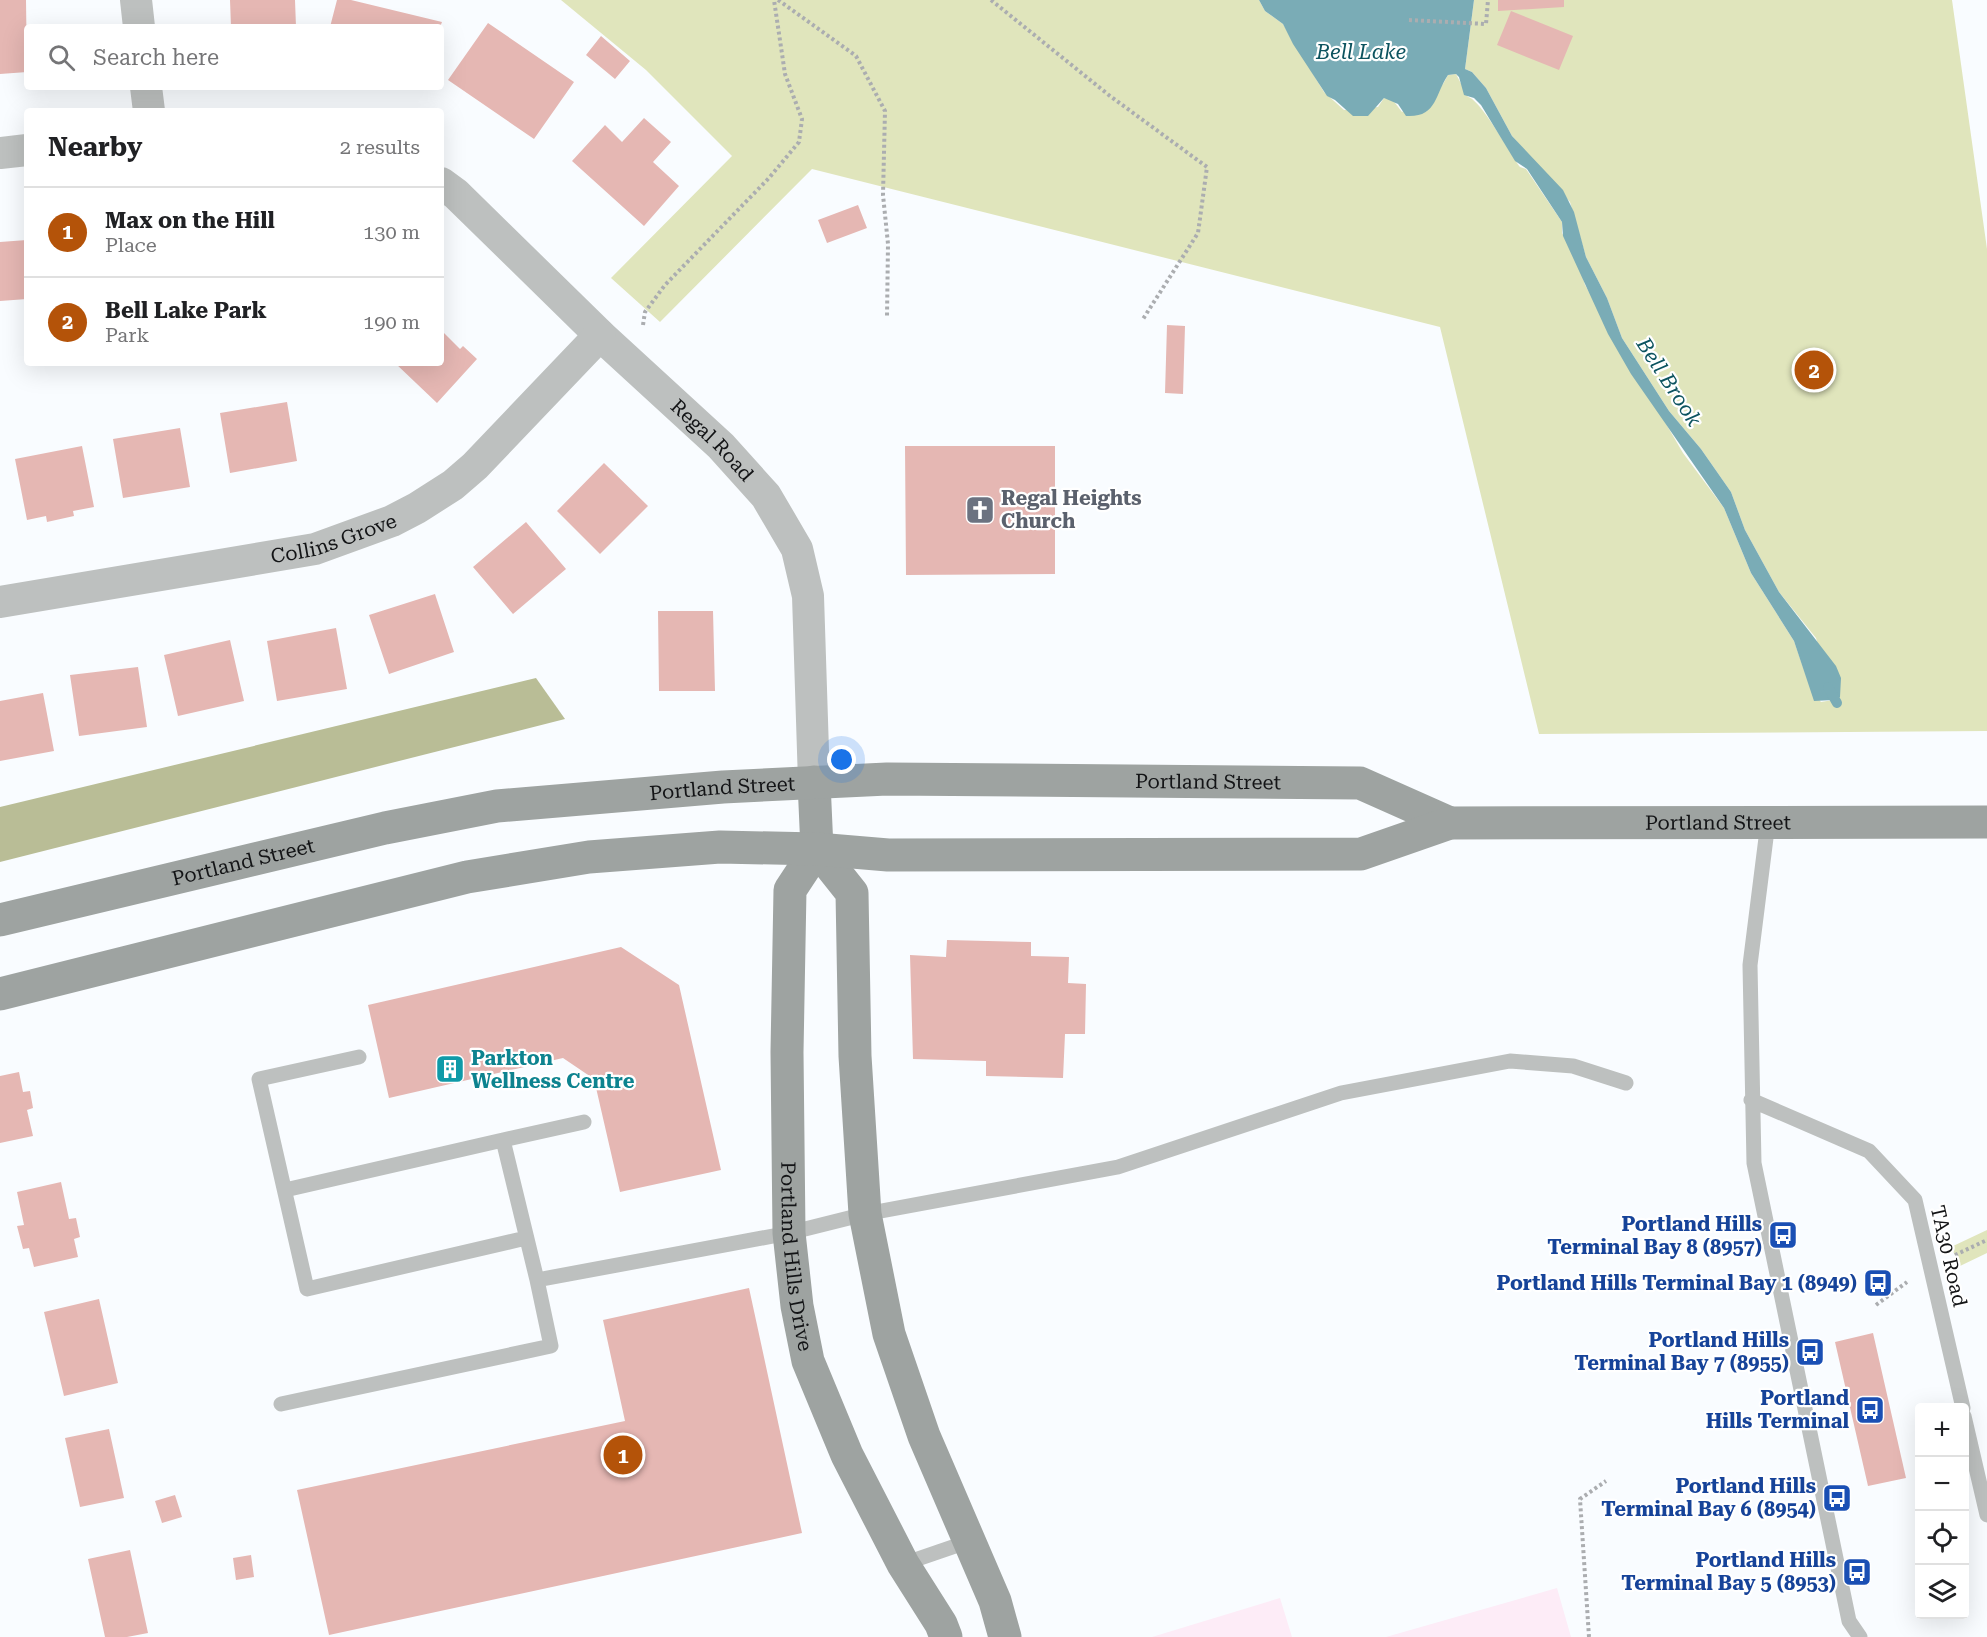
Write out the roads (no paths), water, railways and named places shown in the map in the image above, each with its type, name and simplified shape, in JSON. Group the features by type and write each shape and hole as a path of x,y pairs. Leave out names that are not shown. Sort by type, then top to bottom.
{"main road":[{"name":"Portland Street","path":"0,920 385,828 497,806 723,787 887,778 1360,783 1450,823"},
{"path":"814,782 817,849 852,893 855,1056 866,1214 889,1334 924,1436 995,1601 1005,1637"},
{"name":"Portland Street","path":"0,994 467,877 589,856 720,847 817,849 888,855 1360,854 1450,823 1987,822"},
{"name":"Portland Hills Drive","path":"817,849 790,890 787,1052 789,1233 797,1306 808,1361 847,1455 903,1564 941,1624 946,1637"}],"street":[{"path":"136,0 139,24"},
{"path":"146,90 149,108"},
{"path":"0,153 24,150"},
{"name":"Regal Road","path":"444,185 456,194 600,335 721,446 766,496 798,549 808,597 814,782"},
{"name":"Collins Grove","path":"0,602 315,549 392,521 453,485 475,466 600,335"}],"lane":[{"path":"1768,822 1750,965 1750,1100 1754,1163 1849,1621 1860,1637"},
{"path":"359,1057 259,1079 307,1289 526,1238"},
{"path":"537,1280 789,1233 866,1214 1118,1167 1341,1093 1510,1061 1573,1066 1626,1083"},
{"name":"TA30 Road","path":"1750,1100 1869,1151 1915,1200 1962,1403"},
{"path":"285,1190 584,1122"},
{"path":"281,1404 550,1346 537,1280 502,1140"},
{"path":"1969,1434 1987,1515"},
{"path":"903,1564 970,1541"}],"water":[{"name":"Bell Lake","path":"1259,0 1474,0 1465,69 1472,72 1486,88 1512,136 1563,190 1574,212 1586,257 1607,298 1622,338 1669,411 1701,449 1731,492 1745,530 1779,592 1836,666 1841,678 1840,697 1833,700 1814,701 1794,641 1751,573 1724,508 1631,374 1608,334 1563,236 1562,222 1527,169 1515,161 1481,105 1474,98 1464,95 1459,77 1456,74 1448,75 1434,103 1424,113 1416,116 1406,116 1398,104 1384,98 1368,116 1353,116 1327,96 1293,44 1283,24 1265,11"}],"waterway":[{"name":"Bell Brook","path":"1828,687 1837,703"}],"place":[{"name":"Bell Lake Park","path":"1814,370"},
{"name":"Regal Heights Church","path":"980,510"},
{"name":"Parkton Wellness Centre","path":"450,1069"},
{"name":"Portland Hills Terminal Bay 8 (8957)","path":"1783,1235"},
{"name":"Portland Hills Terminal Bay 1 (8949)","path":"1878,1283"},
{"name":"Portland Hills Terminal Bay 7 (8955)","path":"1810,1352"},
{"name":"Portland Hills Terminal","path":"1870,1410"},
{"name":"Max on the Hill","path":"623,1455"},
{"name":"Portland Hills Terminal Bay 6 (8954)","path":"1837,1498"},
{"name":"Portland Hills Terminal Bay 5 (8953)","path":"1857,1572"}]}
